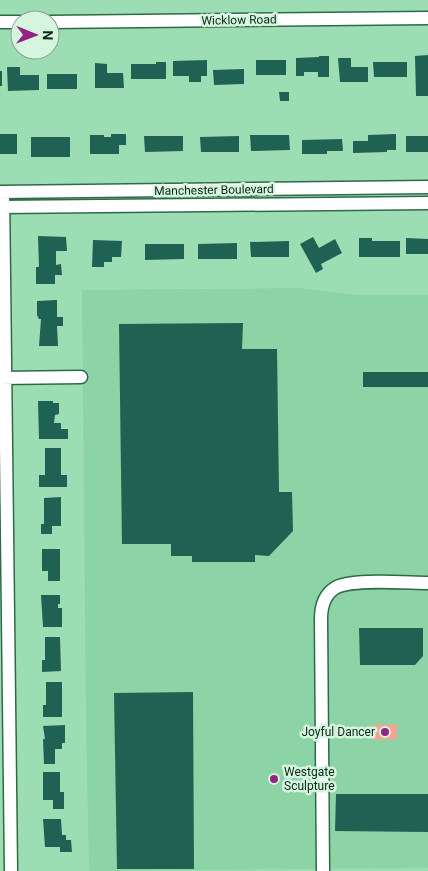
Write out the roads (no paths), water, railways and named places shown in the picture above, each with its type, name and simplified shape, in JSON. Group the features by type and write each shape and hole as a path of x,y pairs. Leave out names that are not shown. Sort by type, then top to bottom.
{"street":[{"name":"Wicklow Road","path":"60,22 428,18"},
{"name":"Manchester Boulevard","path":"1,192 428,187"},
{"path":"1,192 10,871"},
{"name":"Manchester Boulevard","path":"1,207 428,203"},
{"path":"2,378 81,377"},
{"path":"323,871 321,610 328,594 342,585 428,583"}],"place":[{"name":"Joyful Dancer","path":"385,732"},
{"name":"Westgate Sculpture","path":"274,779"}]}
